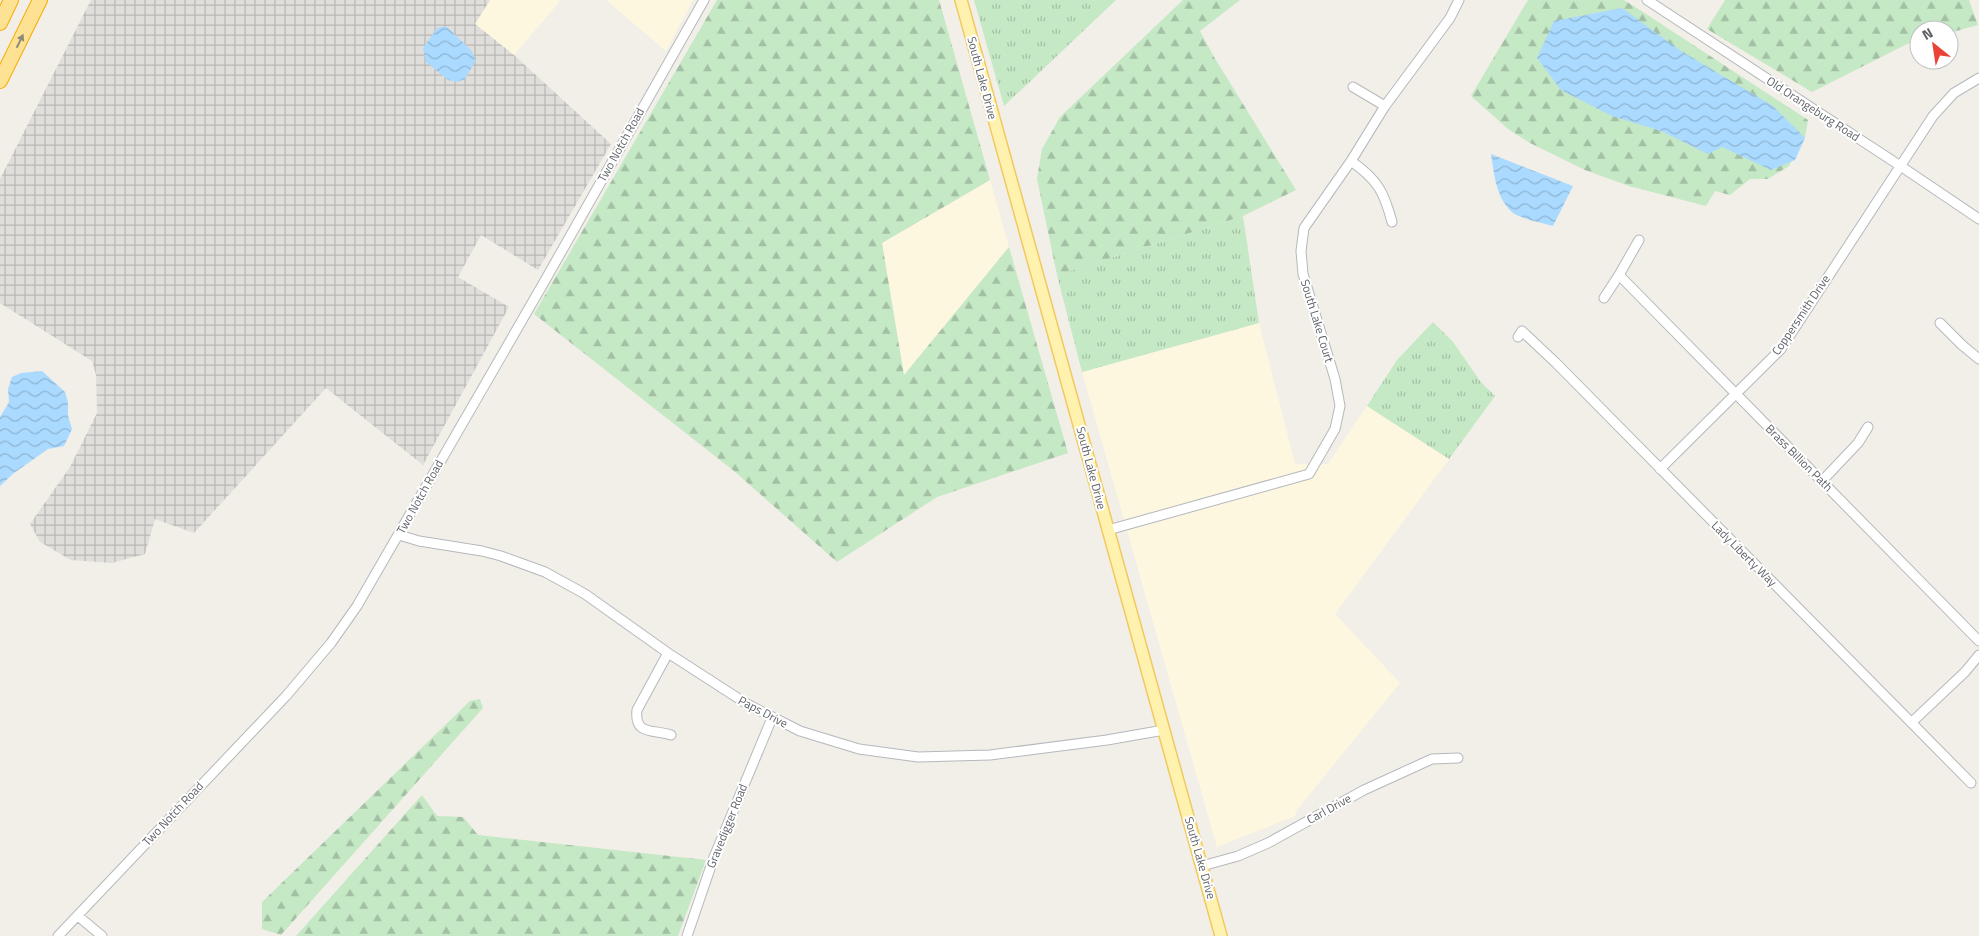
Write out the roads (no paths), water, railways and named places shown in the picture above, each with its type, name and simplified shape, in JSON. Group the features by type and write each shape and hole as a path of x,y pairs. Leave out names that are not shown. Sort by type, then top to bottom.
{"highway":[{"path":"0,23 12,0"},
{"path":"0,81 40,0"}],"main road":[{"name":"South Lake Drive","path":"961,0 1221,936"}],"street":[{"name":"Two Notch Road","path":"58,936 203,782 253,732 331,643 357,606 399,536 704,0"},
{"name":"South Lake Court","path":"1108,530 1309,474 1334,429 1340,406 1335,379 1303,274 1301,251 1304,228 1352,161 1386,106 1450,18 1459,0"},
{"name":"Old Orangeburg Road","path":"1647,0 1979,219"},
{"name":"Coppersmith Drive","path":"1660,470 1781,349 1899,165 1933,116 1954,93 1979,78"},
{"path":"1353,87 1386,106"},
{"path":"1352,161 1363,170 1383,193 1392,222"},
{"path":"1604,298 1639,240"},
{"name":"Brass Billion Path","path":"1619,275 1979,640"},
{"path":"1940,323 1962,346 1979,358"},
{"name":"Lady Liberty Way","path":"1518,337 1522,331 1542,350 1971,783"},
{"path":"1822,481 1858,443 1868,427"},
{"name":"Paps Drive","path":"399,536 419,542 482,551 545,572 585,594 668,653 747,704 800,731 859,749 918,757 990,755 1107,740 1164,730"},
{"path":"668,653 637,710 636,718 646,731 662,732 670,735"},
{"path":"1912,722 1965,672 1979,655"},
{"name":"Gravedigger Road","path":"687,936 714,857 772,718"},
{"name":"Carl Drive","path":"1202,866 1238,856 1268,843 1364,790 1432,759 1458,758"},
{"path":"78,916 102,936"}],"water":[{"path":"1622,8 1681,51 1773,106 1805,138 1795,160 1771,170 1722,147 1708,154 1661,131 1612,116 1561,90 1537,58 1554,21"},
{"path":"446,26 471,50 476,60 465,79 457,82 448,80 426,62 423,48 437,28"},
{"path":"1491,154 1573,186 1553,226 1512,212 1499,193"},
{"path":"42,371 65,392 68,402 68,416 72,429 64,446 48,449 14,473 0,486 0,417 9,402 8,389 12,377 21,373"}]}
